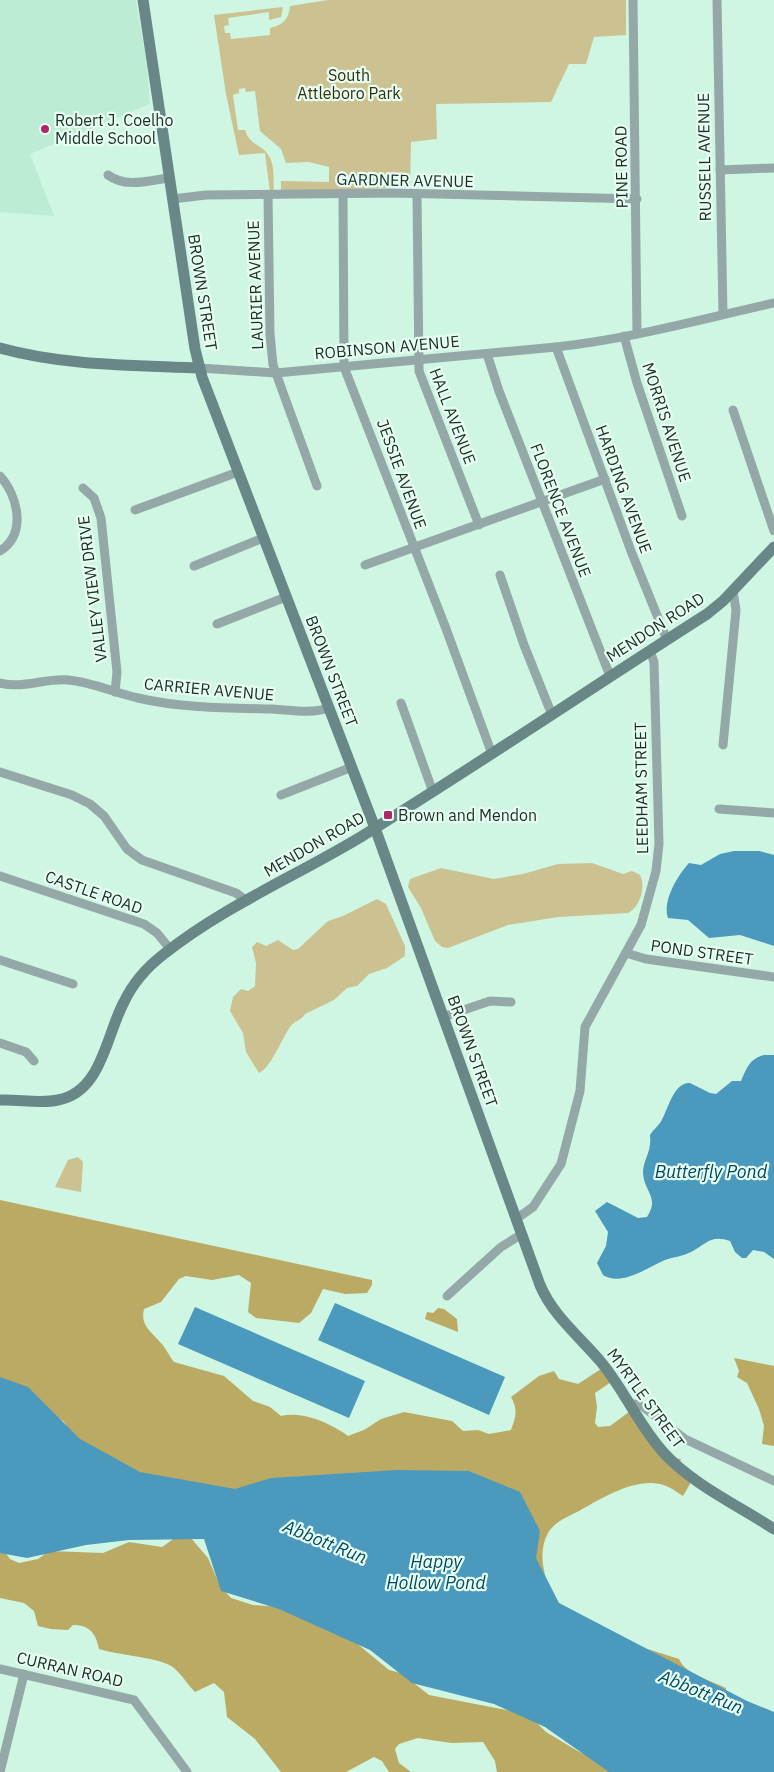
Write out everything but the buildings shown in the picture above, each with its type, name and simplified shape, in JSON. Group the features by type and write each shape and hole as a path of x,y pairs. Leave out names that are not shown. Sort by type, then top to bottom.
{"street":[{"name":"BROWN STREET","path":"143,0 168,178 200,368 263,538 375,828 546,1297 572,1330"},
{"name":"PINE ROAD","path":"633,0 637,199 637,334"},
{"name":"RUSSELL AVENUE","path":"717,0 722,314"},
{"path":"720,170 774,168"},
{"path":"108,175 117,181 128,183 168,178"},
{"name":"JESSIE AVENUE","path":"343,194 344,367 445,626 492,754"},
{"name":"GARDNER AVENUE","path":"172,199 206,195 418,194 637,199"},
{"name":"HALL AVENUE","path":"418,194 419,371 479,525"},
{"name":"LAURIER AVENUE","path":"268,195 270,334 276,373 317,486"},
{"name":"ROBINSON AVENUE","path":"0,348 38,358 64,361 276,373 556,347 637,334 774,302"},
{"name":"MORRIS AVENUE","path":"624,336 637,384 682,516"},
{"name":"HARDING AVENUE","path":"556,347 630,551 667,640"},
{"name":"FLORENCE AVENUE","path":"487,354 610,676"},
{"path":"733,410 774,531"},
{"path":"134,510 238,472"},
{"path":"0,476 14,501 17,524 14,537 0,551"},
{"path":"365,565 605,479"},
{"name":"VALLEY VIEW DRIVE","path":"83,488 94,498 101,518 117,672 115,692"},
{"path":"194,566 263,538"},
{"name":"MENDON ROAD","path":"0,1100 58,1100 81,1091 94,1075 119,1010 132,988 151,965 170,949 194,932 375,828 433,792 714,610 774,547"},
{"path":"500,575 524,645 552,715"},
{"path":"723,745 736,610 732,591"},
{"path":"216,624 286,597"},
{"name":"LEEDHAM STREET","path":"516,1219 533,1208 561,1164 580,1091 585,1027 644,918 659,844 654,662 650,650"},
{"name":"CARRIER AVENUE","path":"0,683 21,686 62,680 84,683 151,701 233,709 314,712 329,708"},
{"path":"401,703 433,792"},
{"path":"281,795 352,768"},
{"path":"0,772 82,800 97,810 127,849 142,860 236,893 247,901"},
{"path":"719,809 774,814"},
{"name":"CASTLE ROAD","path":"0,877 144,924 162,938 170,949"},
{"name":"POND STREET","path":"626,953 646,959 774,977"},
{"path":"0,960 73,984"},
{"path":"443,1017 490,1001 511,1002"},
{"path":"0,1042 26,1052 34,1061"},
{"path":"447,1296 501,1247 522,1234"},
{"name":"MYRTLE STREET","path":"572,1330 602,1363 656,1443 678,1467 774,1529"},
{"path":"629,1403 642,1406 685,1439 774,1481"},
{"name":"CURRAN ROAD","path":"0,1668 134,1700 187,1772"},
{"path":"0,1772 24,1674"}],"shaded area":[{"name":"Robert J. Coelho Middle School","path":"0,0 136,0 147,66 150,104 30,154 54,216 0,212"},
{"path":"0,1200 372,1280 372,1285 367,1293 345,1294 323,1289 311,1313 299,1323 256,1318 248,1312 251,1283 239,1275 212,1280 186,1276 179,1279 161,1302 144,1309 143,1315 145,1324 174,1362 224,1376 253,1401 270,1407 281,1416 298,1415 316,1419 348,1436 364,1430 381,1419 404,1412 452,1421 463,1431 478,1430 489,1434 511,1430 516,1413 511,1397 539,1376 554,1371 559,1379 578,1384 604,1367 614,1380 595,1393 597,1407 595,1423 598,1427 610,1426 633,1409 673,1458 681,1459 679,1464 694,1477 683,1496 668,1487 655,1483 644,1483 610,1494 554,1526 544,1541 542,1558 553,1600 638,1646 679,1659 687,1669 726,1688 726,1692 706,1685 328,1477 299,1476 246,1492 158,1480 79,1445 64,1422 48,1410 0,1387"},
{"path":"438,1308 444,1309 457,1319 458,1332 425,1319 427,1312 433,1313"},
{"path":"734,1358 774,1366 774,1446 762,1444 764,1426 759,1409 747,1383 737,1377 739,1371"},
{"path":"0,1470 2,1548 10,1559 19,1563 38,1559 49,1551 103,1553 129,1542 162,1547 176,1537 190,1537 208,1558 220,1586 231,1598 253,1605 280,1607 337,1627 389,1670 401,1673 429,1695 511,1711 536,1722 546,1732 619,1772 497,1772 495,1761 483,1742 451,1743 418,1738 399,1744 395,1749 399,1763 411,1772 389,1772 382,1761 374,1757 346,1772 281,1772 255,1739 227,1717 224,1692 214,1683 195,1692 177,1671 168,1664 99,1649 94,1634 83,1626 73,1625 68,1630 38,1626 34,1611 24,1603 0,1598"}],"green space":[{"name":"South Attleboro Park","path":"328,0 626,0 626,35 594,37 586,64 569,64 551,102 436,104 437,139 411,142 410,187 284,192 281,190 281,181 329,182 329,167 309,162 286,163 281,149 260,131 255,91 246,92 245,88 239,89 239,93 233,95 238,130 245,130 250,139 269,156 273,169 274,192 270,192 265,153 239,155 226,94 214,15 283,7 281,17 269,20 269,12 228,18 229,25 224,26 225,33 230,33 231,39 270,35 270,28 278,25 286,18 290,6"},
{"path":"592,863 623,874 632,871 640,875 642,880 641,896 639,902 632,910 628,913 558,917 508,925 448,948 442,947 435,941 421,908 408,887 410,879 441,868 494,879 523,874 558,864"},
{"path":"377,899 386,904 405,946 405,956 387,968 369,974 357,986 347,988 334,1000 305,1014 290,1027 268,1065 259,1073 246,1052 243,1033 230,1011 233,997 241,989 248,991 255,986 256,963 252,947 257,942 266,946 278,940 293,950 298,949 328,921 343,916"},
{"path":"78,1157 83,1162 81,1192 55,1187 68,1160"}],"water":[{"path":"734,851 759,851 774,855 774,946 740,935 709,938 688,920 668,918 667,904 669,896 680,874 689,863 701,865 720,854"},
{"name":"Butterfly Pond","path":"764,1055 774,1055 774,1259 764,1252 753,1250 746,1258 742,1258 735,1252 730,1241 713,1239 688,1253 665,1260 635,1275 618,1279 603,1275 597,1263 606,1246 608,1232 595,1211 607,1202 638,1218 647,1217 651,1210 652,1199 643,1173 650,1147 650,1135 663,1118 675,1092 684,1084 690,1083 716,1094 732,1081 741,1081 752,1062"},
{"path":"335,1303 505,1377 489,1415 318,1340"},
{"path":"195,1307 365,1381 349,1418 178,1344"},
{"name":"Happy Hollow Pond","path":"0,1377 28,1387 80,1439 140,1472 235,1489 271,1478 397,1470 469,1471 520,1492 540,1531 536,1558 559,1603 747,1701 774,1712 774,1772 609,1772 545,1727 494,1704 412,1683 370,1650 279,1609 221,1591 204,1539 129,1540 86,1545 27,1558 0,1553"}],"place":[{"name":"Robert J. Coelho Middle School","path":"45,129"},
{"name":"Brown and Mendon","path":"388,815"}],"water label":[{"name":"Abbott Run","path":"325,1542"},
{"name":"Abbott Run","path":"701,1692"}]}
